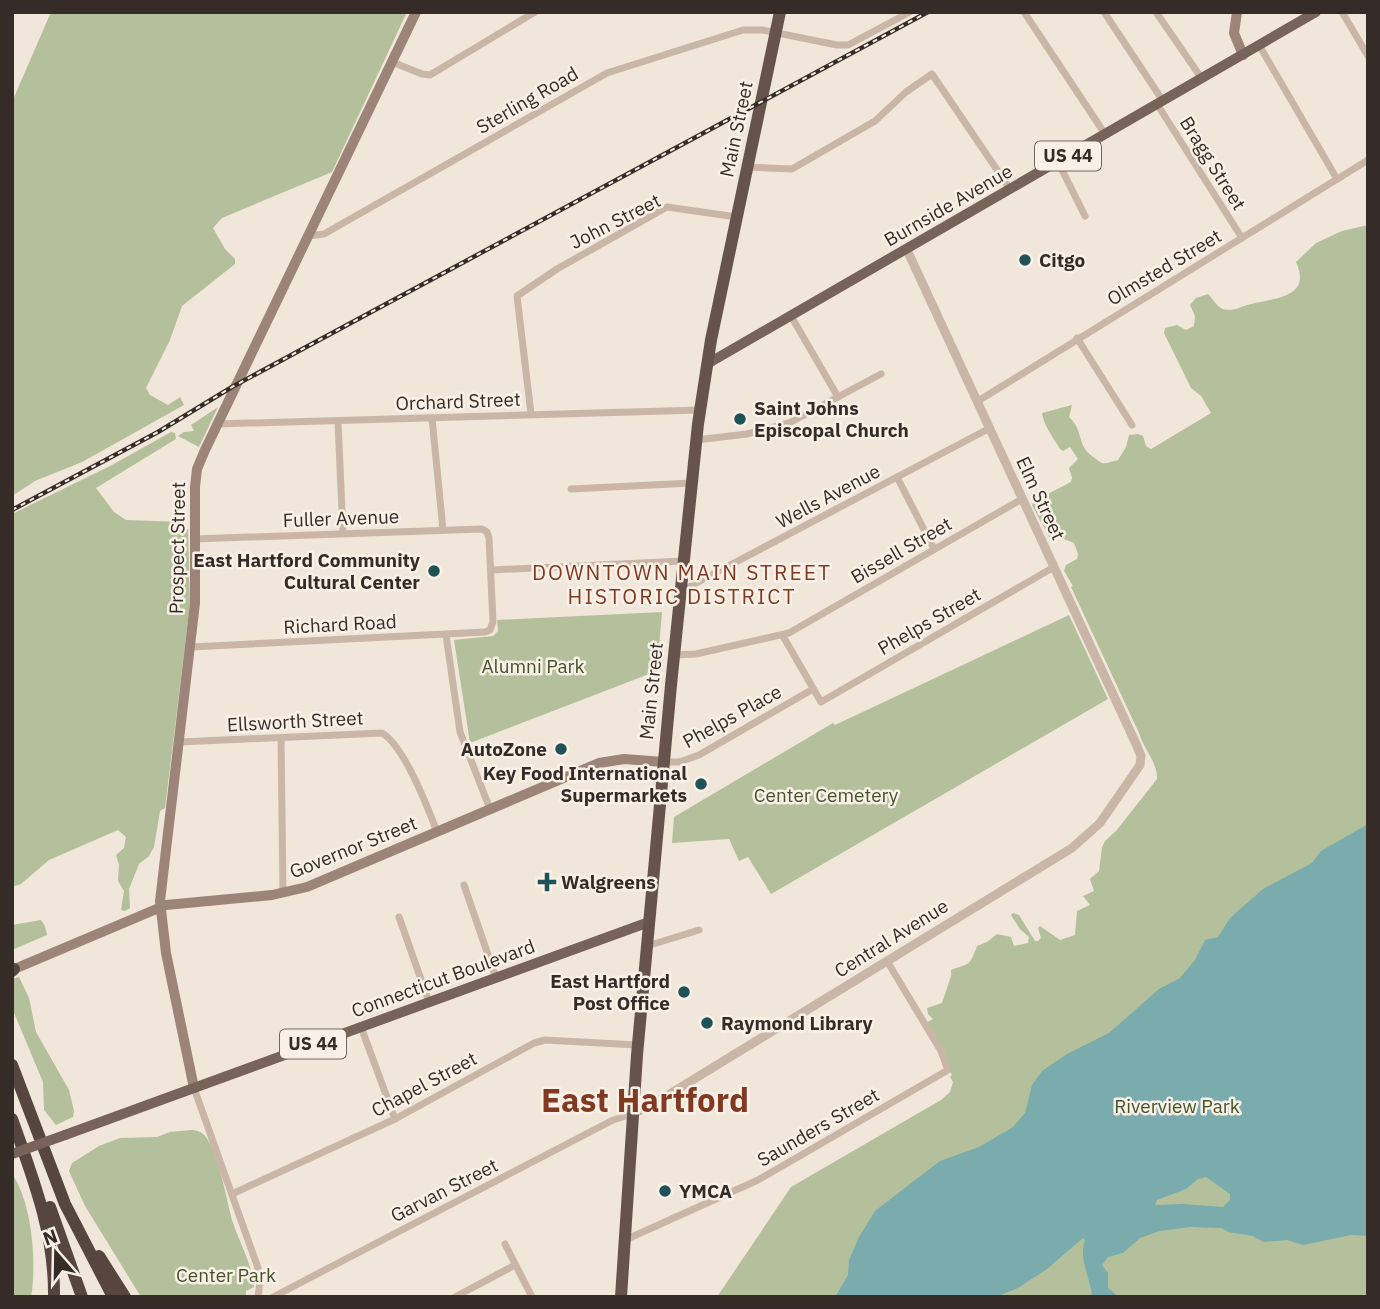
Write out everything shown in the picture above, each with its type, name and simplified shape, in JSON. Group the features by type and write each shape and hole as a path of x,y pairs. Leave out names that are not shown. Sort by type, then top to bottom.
{"highway":[{"name":"Main Street","path":"621,1297 638,1045 696,440 706,364 780,12"},
{"path":"12,1065 59,1190 113,1297"},
{"path":"12,1119 44,1211 52,1261 54,1297"},
{"path":"36,1186 48,1203 82,1297"},
{"path":"44,1211 46,1297"},
{"path":"79,1234 95,1249 125,1297"}],"main road":[{"name":"Prospect Street","path":"194,1088 166,953 160,908 195,603 196,476 217,424 416,12"},
{"path":"1237,12 1234,33 1242,55"},
{"name":"Burnside Avenue","path":"706,364 1316,12"},
{"name":"Governor Street","path":"13,970 174,903 283,893 320,883 598,763 624,759 664,762"},
{"name":"Connecticut Boulevard","path":"12,1154 649,922"}],"street":[{"path":"392,62 430,75 535,12"},
{"name":"Sterling Road","path":"309,236 324,234 607,73 743,30 762,30 848,45 910,12"},
{"path":"1024,12 1105,134"},
{"name":"Bragg Street","path":"1104,12 1242,238"},
{"path":"1156,12 1202,79"},
{"path":"1342,12 1368,56"},
{"path":"1259,45 1337,179"},
{"path":"747,167 792,169 875,121 906,92 932,74 1010,189"},
{"name":"Olmsted Street","path":"978,401 1368,160"},
{"path":"1058,162 1086,216"},
{"name":"John Street","path":"531,414 517,296 557,269 667,207 737,217"},
{"name":"Elm Street","path":"907,250 1140,751 1141,761"},
{"path":"791,316 838,397"},
{"path":"1077,338 1132,425"},
{"path":"696,440 747,434 789,423 881,374"},
{"name":"Orchard Street","path":"217,424 700,410"},
{"path":"432,418 443,530"},
{"path":"338,422 343,534"},
{"name":"Wells Avenue","path":"680,592 990,428"},
{"path":"897,478 934,550"},
{"path":"571,488 692,483"},
{"name":"Bissell Street","path":"674,655 696,654 783,636 1022,499"},
{"name":"Fuller Avenue","path":"194,539 479,529 487,533 491,570"},
{"path":"491,570 684,561"},
{"name":"Phelps Street","path":"813,689 821,702 1054,567"},
{"name":"Richard Road","path":"191,647 446,635 490,630 493,622 491,570"},
{"path":"446,635 460,732 490,809"},
{"path":"783,636 813,689"},
{"name":"Phelps Place","path":"664,762 679,762 699,755 813,689"},
{"name":"Ellsworth Street","path":"180,742 379,733 385,735 418,783 437,832"},
{"path":"281,738 283,893"},
{"name":"Central Avenue","path":"632,1114 650,1106 1083,840 1108,811 1141,761"},
{"path":"464,886 496,978"},
{"path":"399,918 429,1002"},
{"path":"647,946 699,930"},
{"name":"Saunders Street","path":"625,1240 758,1180 948,1070 941,1051 887,961"},
{"path":"361,1027 395,1119"},
{"name":"Chapel Street","path":"232,1194 395,1119 539,1041 638,1045"},
{"path":"194,1088 260,1275 258,1297"},
{"name":"Garvan Street","path":"273,1297 613,1120 632,1114"},
{"path":"505,1244 532,1297"},
{"path":"455,1297 516,1265"}],"green space":[{"path":"51,12 407,12 332,172 222,218 213,228 225,249 235,259 235,264 182,306 170,340 146,388 150,395 168,405 180,397 184,405 82,462 35,481 12,496 12,102"},
{"name":"Riverview Park","path":"1368,225 1368,1297 717,1297 791,1187 941,1100 950,1092 952,1075 926,1023 933,1019 927,1008 942,1003 951,970 968,963 977,946 997,934 1011,937 1014,946 1028,943 1029,937 1020,929 1011,915 1013,913 1019,915 1035,941 1041,938 1038,928 1040,926 1060,940 1075,935 1077,911 1090,905 1083,896 1094,891 1090,879 1099,871 1105,841 1157,779 1153,761 1064,571 1066,565 1077,559 1074,543 1059,537 1049,537 1032,505 1034,501 1071,482 1069,468 1078,459 1070,447 1063,451 1060,449 1042,413 1072,405 1069,417 1077,427 1084,447 1102,463 1118,460 1129,435 1143,436 1146,446 1151,449 1211,413 1201,396 1191,388 1164,333 1165,328 1177,325 1186,330 1194,326 1195,316 1190,305 1196,298 1208,294 1221,308 1230,310 1289,294 1299,282 1300,274 1296,262 1316,243 1342,231"},
{"path":"218,407 199,447 178,436 194,431 191,425"},
{"path":"171,432 175,433 176,439 96,488 114,512 126,520 183,522 188,529 190,604 165,808 160,811 154,847 149,856 139,864 129,889 130,908 125,911 121,910 124,891 118,881 119,865 116,855 124,848 126,837 118,830 49,860 21,884 12,887 12,514 110,466"},
{"name":"Alumni Park","path":"662,612 657,671 470,743 454,640 493,636 498,631 497,620"},
{"name":"Center Cemetery","path":"1069,615 1108,699 771,894 748,857 739,861 729,839 672,843 674,817 833,723 835,725"},
{"path":"41,920 47,935 12,950 12,925"},
{"path":"19,977 29,998 36,1032 69,1090 73,1117 56,1125 44,1110 43,1082 12,1008 12,979"},
{"name":"Center Park","path":"191,1130 206,1137 218,1165 232,1220 253,1278 254,1287 246,1291 246,1297 141,1297 85,1206 69,1171 72,1163 99,1146 120,1138 157,1137 170,1132"},
{"path":"12,1174 24,1200 31,1234 31,1297 12,1297"}],"water":[{"path":"1368,824 1368,1236 1351,1235 1303,1245 1287,1240 1263,1242 1253,1236 1228,1232 1222,1228 1190,1227 1160,1231 1140,1238 1123,1253 1108,1257 1102,1265 1108,1273 1108,1288 1119,1297 1092,1297 1084,1262 1083,1238 1047,1269 1018,1288 996,1297 835,1297 848,1275 849,1260 859,1237 875,1211 940,1161 979,1147 1013,1127 1025,1113 1032,1085 1042,1071 1067,1054 1109,1033 1159,989 1180,978 1195,960 1205,940 1218,937 1230,918 1263,889 1312,863 1321,851","holes":["1206,1177 1230,1194 1230,1200 1223,1207 1155,1205 1157,1200 1186,1189 1198,1179"]}],"railway":[{"path":"12,510 158,432 232,387 928,12"}],"place":[{"name":"Citgo","path":"1025,260"},
{"name":"Saint Johns Episcopal Church","path":"740,419"},
{"name":"East Hartford Community Cultural Center","path":"434,571"},
{"name":"AutoZone","path":"561,749"},
{"name":"Key Food International Supermarkets","path":"701,784"},
{"name":"Walgreens","path":"547,882"},
{"name":"East Hartford Post Office","path":"684,992"},
{"name":"Raymond Library","path":"707,1023"},
{"name":"YMCA","path":"665,1191"}],"district":[{"name":"DOWNTOWN MAIN STREET HISTORIC DISTRICT","path":"682,585"},
{"name":"East Hartford","path":"645,1100"}]}
